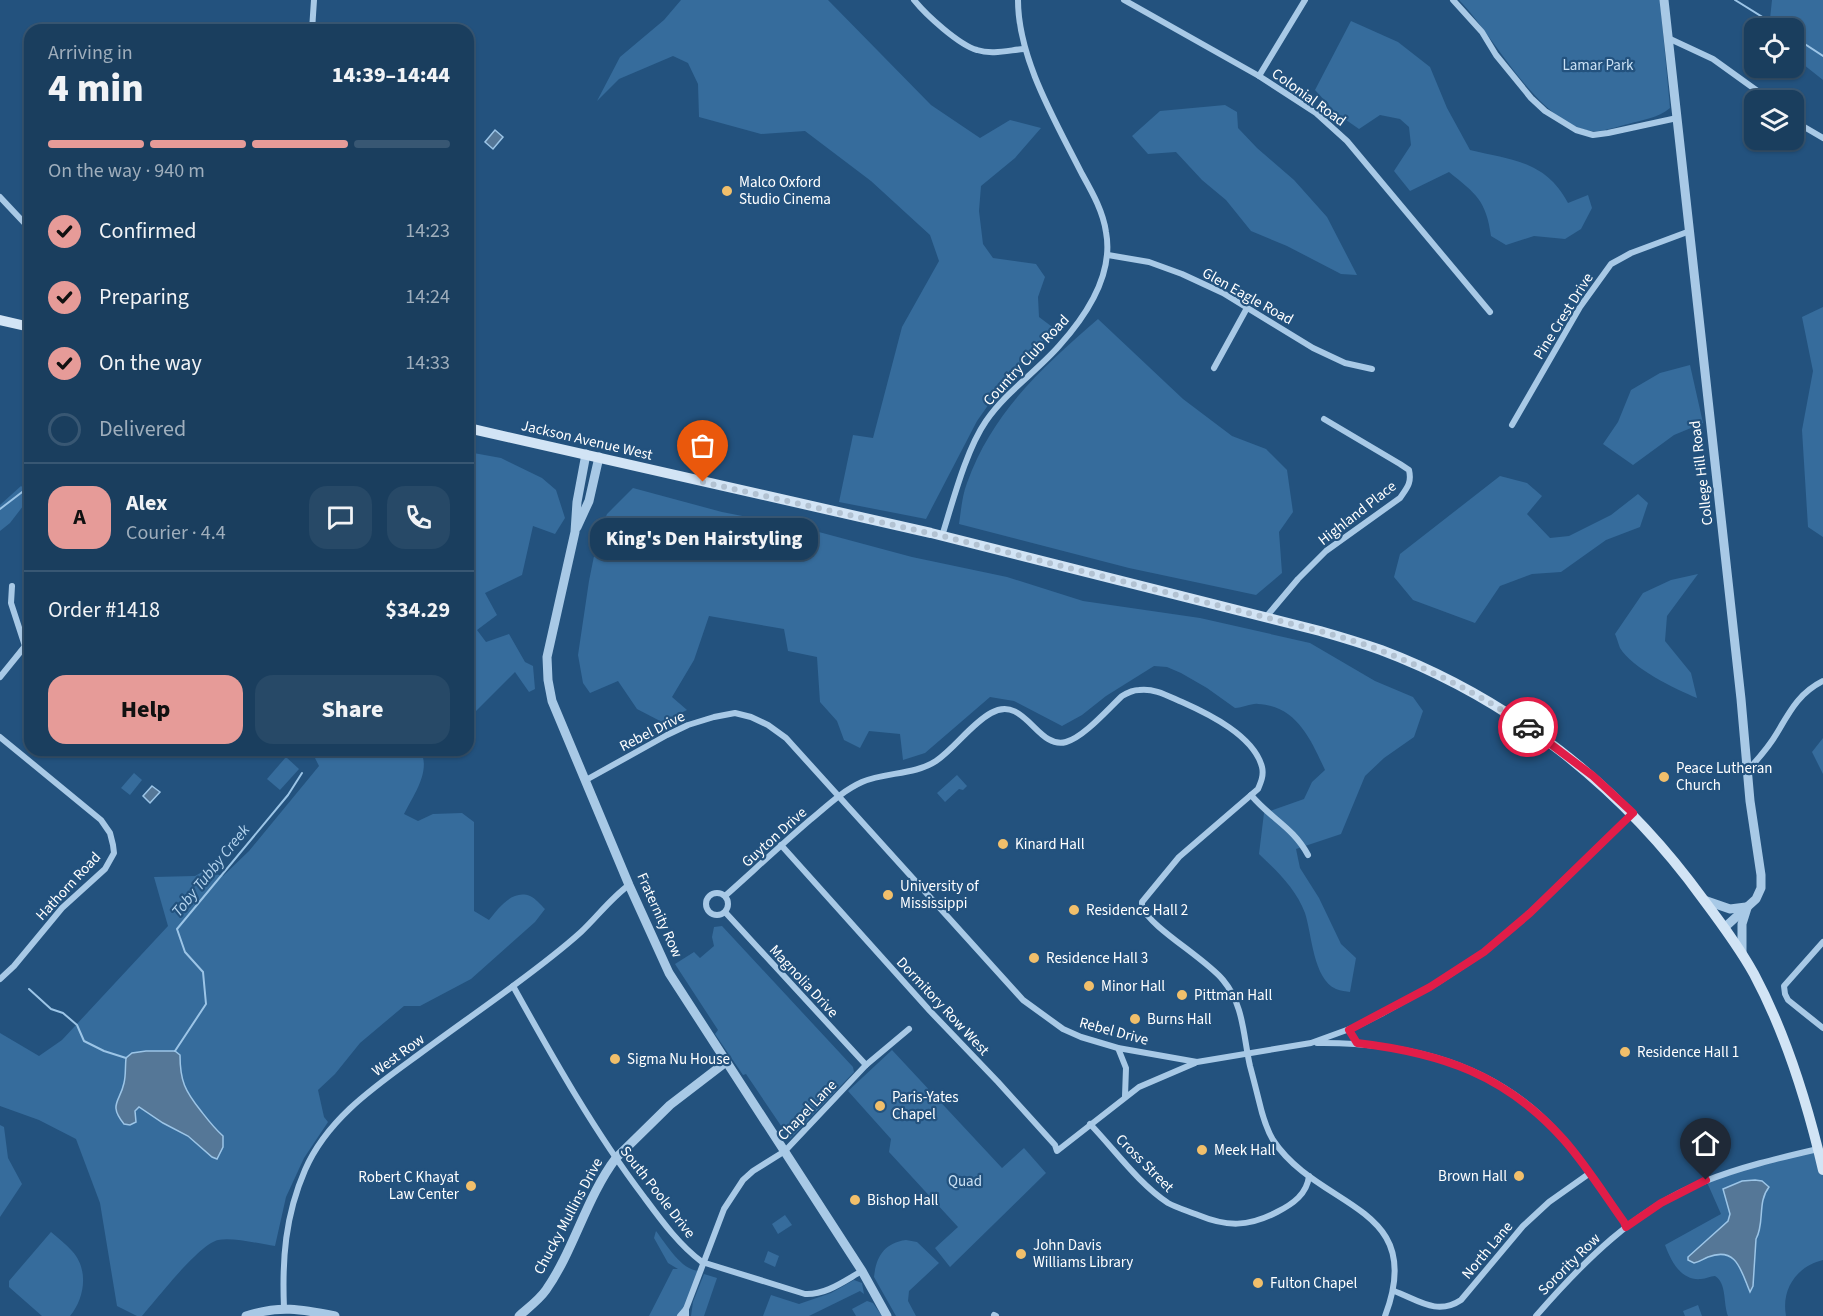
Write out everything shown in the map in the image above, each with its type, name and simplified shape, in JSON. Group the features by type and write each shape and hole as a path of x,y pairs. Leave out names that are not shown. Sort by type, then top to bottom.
{"main road":[{"path":"0,320 24,326"},
{"name":"Jackson Avenue West","path":"474,429 942,536 1320,631 1380,650 1470,691 1551,743 1593,776 1633,813 1680,867 1742,954 1754,975 1790,1058 1820,1148 1823,1170"}],"street":[{"path":"312,24 314,0"},
{"path":"914,0 936,22 976,50 990,52 1024,49"},
{"name":"Country Club Road","path":"942,536 970,454 985,422 1006,396 1059,346 1080,319 1098,290 1105,273 1108,255 1106,232 1099,207 1040,87 1024,49 1018,0"},
{"name":"Colonial Road","path":"1124,0 1259,76 1316,113 1347,141 1490,312"},
{"path":"1259,76 1305,0"},
{"path":"1453,0 1482,32 1496,55 1522,88 1545,111 1576,130 1593,135 1677,118"},
{"name":"College Hill Road","path":"1664,0 1749,770 1750,801 1761,882 1756,899 1724,928"},
{"path":"1668,38 1713,59 1756,90"},
{"path":"1804,127 1823,138"},
{"path":"0,197 24,223"},
{"name":"Pine Crest Drive","path":"1512,424 1580,307 1611,264 1631,253 1690,231"},
{"name":"Glen Eagle Road","path":"1108,255 1149,262 1182,274 1223,293 1313,348 1345,363 1372,369"},
{"path":"1214,368 1247,308"},
{"name":"Highland Place","path":"1266,617 1298,579 1326,551 1400,498 1410,482 1408,470 1324,419"},
{"name":"Fraternity Row","path":"586,454 574,532 547,657 552,701 629,885 669,973 862,1271 887,1316"},
{"name":"Fraternity Row","path":"574,532 589,501 599,457"},
{"path":"12,586 11,603 24,634"},
{"path":"0,677 24,648"},
{"path":"1749,770 1765,752 1792,706 1802,695 1823,681"},
{"name":"Guyton Drive","path":"725,912 713,915 707,910 705,903 712,894 719,893 725,896 838,796 870,779 924,767 935,762 991,713 1009,710 1018,713 1046,739 1054,743 1064,743 1075,738 1130,691 1145,689 1159,692 1207,712 1241,736 1253,750 1262,768 1261,782 1258,789 1251,795"},
{"name":"Rebel Drive","path":"586,780 688,725 735,713 751,717 776,729 1023,1000 1063,1029 1081,1037 1118,1048 1197,1062 1311,1043 1349,1030 1430,987 1484,952 1530,913 1633,813"},
{"name":"Hathorn Road","path":"0,737 101,820 110,833 114,853 105,869 62,908 14,966 0,979"},
{"path":"1308,855 1301,841 1263,809 1251,795 1179,857 1142,902 1142,907 1152,920 1207,964 1223,980 1236,1000 1243,1020 1248,1054 1263,1118 1272,1139 1287,1157 1309,1176 1365,1213 1388,1239 1396,1267 1394,1292 1385,1316"},
{"name":"Dormitory Row West","path":"781,845 930,1011 998,1082 1057,1151 1139,1087 1197,1062"},
{"name":"West Row","path":"284,1308 282,1268 286,1232 298,1187 317,1148 333,1126 363,1096 513,986 580,933 620,891 629,885"},
{"path":"725,896 728,906 725,912"},
{"path":"1704,900 1730,909 1748,906 1742,924 1742,954"},
{"name":"Magnolia Drive","path":"725,912 866,1065"},
{"path":"1823,942 1784,986 1788,1000 1823,1028"},
{"name":"South Poole Drive","path":"513,986 579,1102 616,1158 660,1219 692,1255 702,1262 805,1294 817,1295 827,1291 862,1271"},
{"name":"Chapel Lane","path":"680,1316 686,1312 702,1262 724,1209 743,1180 785,1151 866,1065 909,1029"},
{"path":"1349,1030 1357,1043"},
{"path":"1311,1043 1357,1043 1397,1048 1432,1056 1485,1077 1539,1114 1590,1173 1626,1227"},
{"path":"1118,1048 1126,1068 1125,1096"},
{"name":"Chucky Mullins Drive","path":"519,1316 544,1293 555,1277 582,1218 608,1168 616,1158 670,1105 726,1062"},
{"name":"Cross Street","path":"1090,1124 1148,1187 1170,1204 1229,1224 1248,1223 1275,1214 1293,1203 1307,1187 1309,1176"},
{"name":"Sorority Row","path":"1536,1316 1594,1253 1661,1203 1701,1182 1738,1169 1820,1148"},
{"name":"North Lane","path":"1394,1292 1435,1309 1451,1307 1461,1300 1523,1226 1549,1202 1590,1173"},
{"path":"246,1316 265,1310 284,1308 334,1316"}],"green space":[{"path":"681,0 828,0 931,105 980,138 1010,120 1041,128 1015,158 981,186 979,211 983,244 993,258 1036,264 1045,277 1038,297 1039,317 1055,329 1003,384 977,421 926,519 839,502 853,435 873,438 902,327 939,261 930,235 871,181 805,131 761,134 699,117 698,84 688,63 673,56 619,79 597,101 620,57 664,20"},
{"name":"Lamar Park","path":"1459,0 1660,0 1670,108 1650,118 1605,130 1591,131 1571,125 1535,96"},
{"path":"1772,0 1823,0 1823,80 1804,65 1804,18 1770,18"},
{"path":"1351,21 1398,42 1430,67 1447,108 1470,150 1514,160 1538,170 1559,189 1568,203 1588,195 1592,208 1581,229 1565,239 1534,236 1506,245 1491,236 1483,206 1473,192 1449,172 1410,191 1394,171 1411,145 1409,127 1400,119 1380,115 1359,129 1336,113 1315,90"},
{"path":"1225,105 1237,112 1238,128 1294,180 1327,217 1357,275 1341,274 1287,246 1251,231 1226,200 1202,180 1176,152 1148,154 1132,136 1160,111"},
{"path":"1823,307 1823,537 1808,527 1802,430 1813,371 1802,317"},
{"path":"1098,319 1183,399 1232,436 1266,449 1287,470 1293,512 1279,532 1282,573 1256,595 1129,568 959,524 967,483 978,457 1005,412 1039,373"},
{"path":"1690,365 1703,423 1674,435 1633,465 1603,444 1618,422 1631,390 1660,373"},
{"path":"474,453 501,458 542,478 556,490 565,518 555,534 533,526 522,575 485,593 497,615 477,630 486,642 509,634 525,662 533,666 535,689 529,692 515,672 474,713"},
{"path":"1500,476 1527,483 1542,496 1527,514 1550,538 1569,536 1611,515 1638,494 1648,503 1640,527 1606,540 1561,572 1532,574 1500,586 1475,623 1413,600 1394,577 1400,554"},
{"path":"21,486 24,488 24,505 10,523 0,531 0,505"},
{"path":"633,488 722,512 804,528 912,557 1007,577 1083,601 1200,618 1310,643 1375,681 1413,697 1423,711 1414,737 1384,758 1365,776 1341,834 1296,849 1300,868 1319,898 1341,944 1356,958 1350,992 1336,989 1322,976 1314,955 1305,913 1297,896 1259,854 1264,813 1304,799 1312,782 1325,770 1301,726 1283,711 1272,706 1256,704 1235,708 1181,673 1167,667 1154,666 1062,726 1014,701 990,697 925,753 903,760 900,734 869,731 860,748 844,740 837,721 820,702 817,657 788,651 784,629 709,616 694,660 672,697 687,710 662,722 637,709 618,681 590,693 583,683 578,655 598,536 607,514"},
{"path":"1698,574 1667,616 1665,641 1691,673 1697,698 1666,683 1634,663 1620,648 1615,634 1643,593 1671,580"},
{"path":"1823,738 1823,774 1812,752"},
{"path":"314,756 422,756 423,774 404,814 418,821 433,814 462,813 474,822 474,911 489,920 506,901 517,895 532,897 545,909 535,922 471,979 420,1006 404,1006 360,1043 335,1074 318,1090 324,1117 328,1122 304,1158 286,1197 275,1246 231,1239 218,1240 210,1244 189,1262 142,1316 137,1316 117,1306 100,1203 76,1139 39,1120 0,1106 0,1033 39,1056 62,1040 168,926 154,877 195,876 204,871 223,876 249,851 319,766"},
{"path":"286,757 299,769 280,790 267,779"},
{"path":"134,773 142,780 130,795 121,788"},
{"path":"957,775 967,786 963,790 959,789 945,802 937,793"},
{"path":"722,926 853,1067 854,1072 790,1139 746,1074 743,1075 715,1034 718,1030 675,964 694,952 700,958 714,946 712,937 714,927"},
{"name":"Quad","path":"892,1050 1002,1168 1024,1148 1046,1173 950,1267 935,1248 958,1227 889,1152 891,1139 848,1091"},
{"path":"0,1125 4,1127 8,1158 22,1184 0,1217"},
{"path":"1818,1149 1823,1170 1823,1260 1806,1267 1793,1280 1786,1297 1786,1316 1728,1316 1719,1279 1715,1276 1701,1279 1688,1277 1678,1269 1665,1245 1721,1214 1706,1180"},
{"path":"785,1215 792,1225 778,1234 772,1224"},
{"path":"656,1231 680,1261 692,1270 699,1271 686,1309 678,1316 649,1316 673,1269 678,1269 668,1263 654,1238"},
{"path":"51,1232 65,1243 81,1266 82,1292 70,1316 42,1316 9,1287 9,1281"},
{"path":"906,1240 917,1242 939,1263 909,1291 908,1301 916,1316 896,1316 874,1277 882,1252 892,1244"},
{"path":"768,1251 779,1256 775,1267 764,1262"},
{"path":"704,1274 717,1278 704,1316 691,1316 693,1302"},
{"path":"854,1280 862,1283 864,1294 860,1291 809,1316 763,1316 771,1295 799,1304 831,1293"},
{"path":"867,1301 873,1303 882,1316 856,1316 852,1309"},
{"path":"1698,1305 1702,1316 1685,1316 1683,1311"}],"shaded area":[{"path":"495,130 503,137 493,149 485,142"},
{"path":"152,786 160,792 150,803 143,796"},
{"path":"175,1051 180,1055 182,1079 187,1091 206,1118 223,1136 223,1147 217,1159 188,1136 139,1107 135,1111 136,1122 130,1125 124,1124 119,1117 116,1103 125,1080 126,1058 132,1053"},
{"path":"1742,1181 1762,1181 1769,1187 1763,1199 1759,1233 1756,1239 1753,1286 1750,1292 1740,1269 1732,1258 1718,1254 1694,1263 1688,1260 1688,1257 1728,1221 1730,1214 1723,1189"}],"waterway":[{"path":"1735,0 1764,18"},
{"path":"1804,44 1823,56"},
{"name":"Toby Tubby Creek","path":"0,509 24,491"},
{"name":"Toby Tubby Creek","path":"175,1051 206,1004 203,972 185,952 177,929 288,795 302,773"},
{"path":"29,989 51,1009 63,1013 77,1025 84,1041 126,1058"}],"way so far":[{"path":"703,482 804,506 868,518 1320,631 1380,650 1432,672 1470,691 1528,727"}],"place":[{"name":"Malco Oxford Studio Cinema","path":"727,191"},
{"name":"King's Den Hairstyling","path":"703,482"},
{"name":"Peace Lutheran Church","path":"1664,777"},
{"name":"Kinard Hall","path":"1003,844"},
{"name":"University of Mississippi","path":"888,895"},
{"name":"Residence Hall 2","path":"1074,910"},
{"name":"Residence Hall 3","path":"1034,958"},
{"name":"Minor Hall","path":"1089,986"},
{"name":"Pittman Hall","path":"1182,995"},
{"name":"Burns Hall","path":"1135,1019"},
{"name":"Residence Hall 1","path":"1625,1052"},
{"name":"Sigma Nu House","path":"615,1059"},
{"name":"Paris-Yates Chapel","path":"880,1106"},
{"name":"Meek Hall","path":"1202,1150"},
{"name":"Brown Hall","path":"1519,1176"},
{"name":"Robert C Khayat Law Center","path":"471,1186"},
{"name":"Bishop Hall","path":"855,1200"},
{"name":"John Davis Williams Library","path":"1021,1254"},
{"name":"Fulton Chapel","path":"1258,1283"}],"route":[{"path":"1528,727 1593,776 1633,813 1530,913 1484,952 1430,987 1349,1030 1357,1043 1397,1048 1445,1060 1485,1077 1518,1098 1539,1114 1564,1141 1590,1173 1626,1227 1661,1203 1706,1180"}]}
